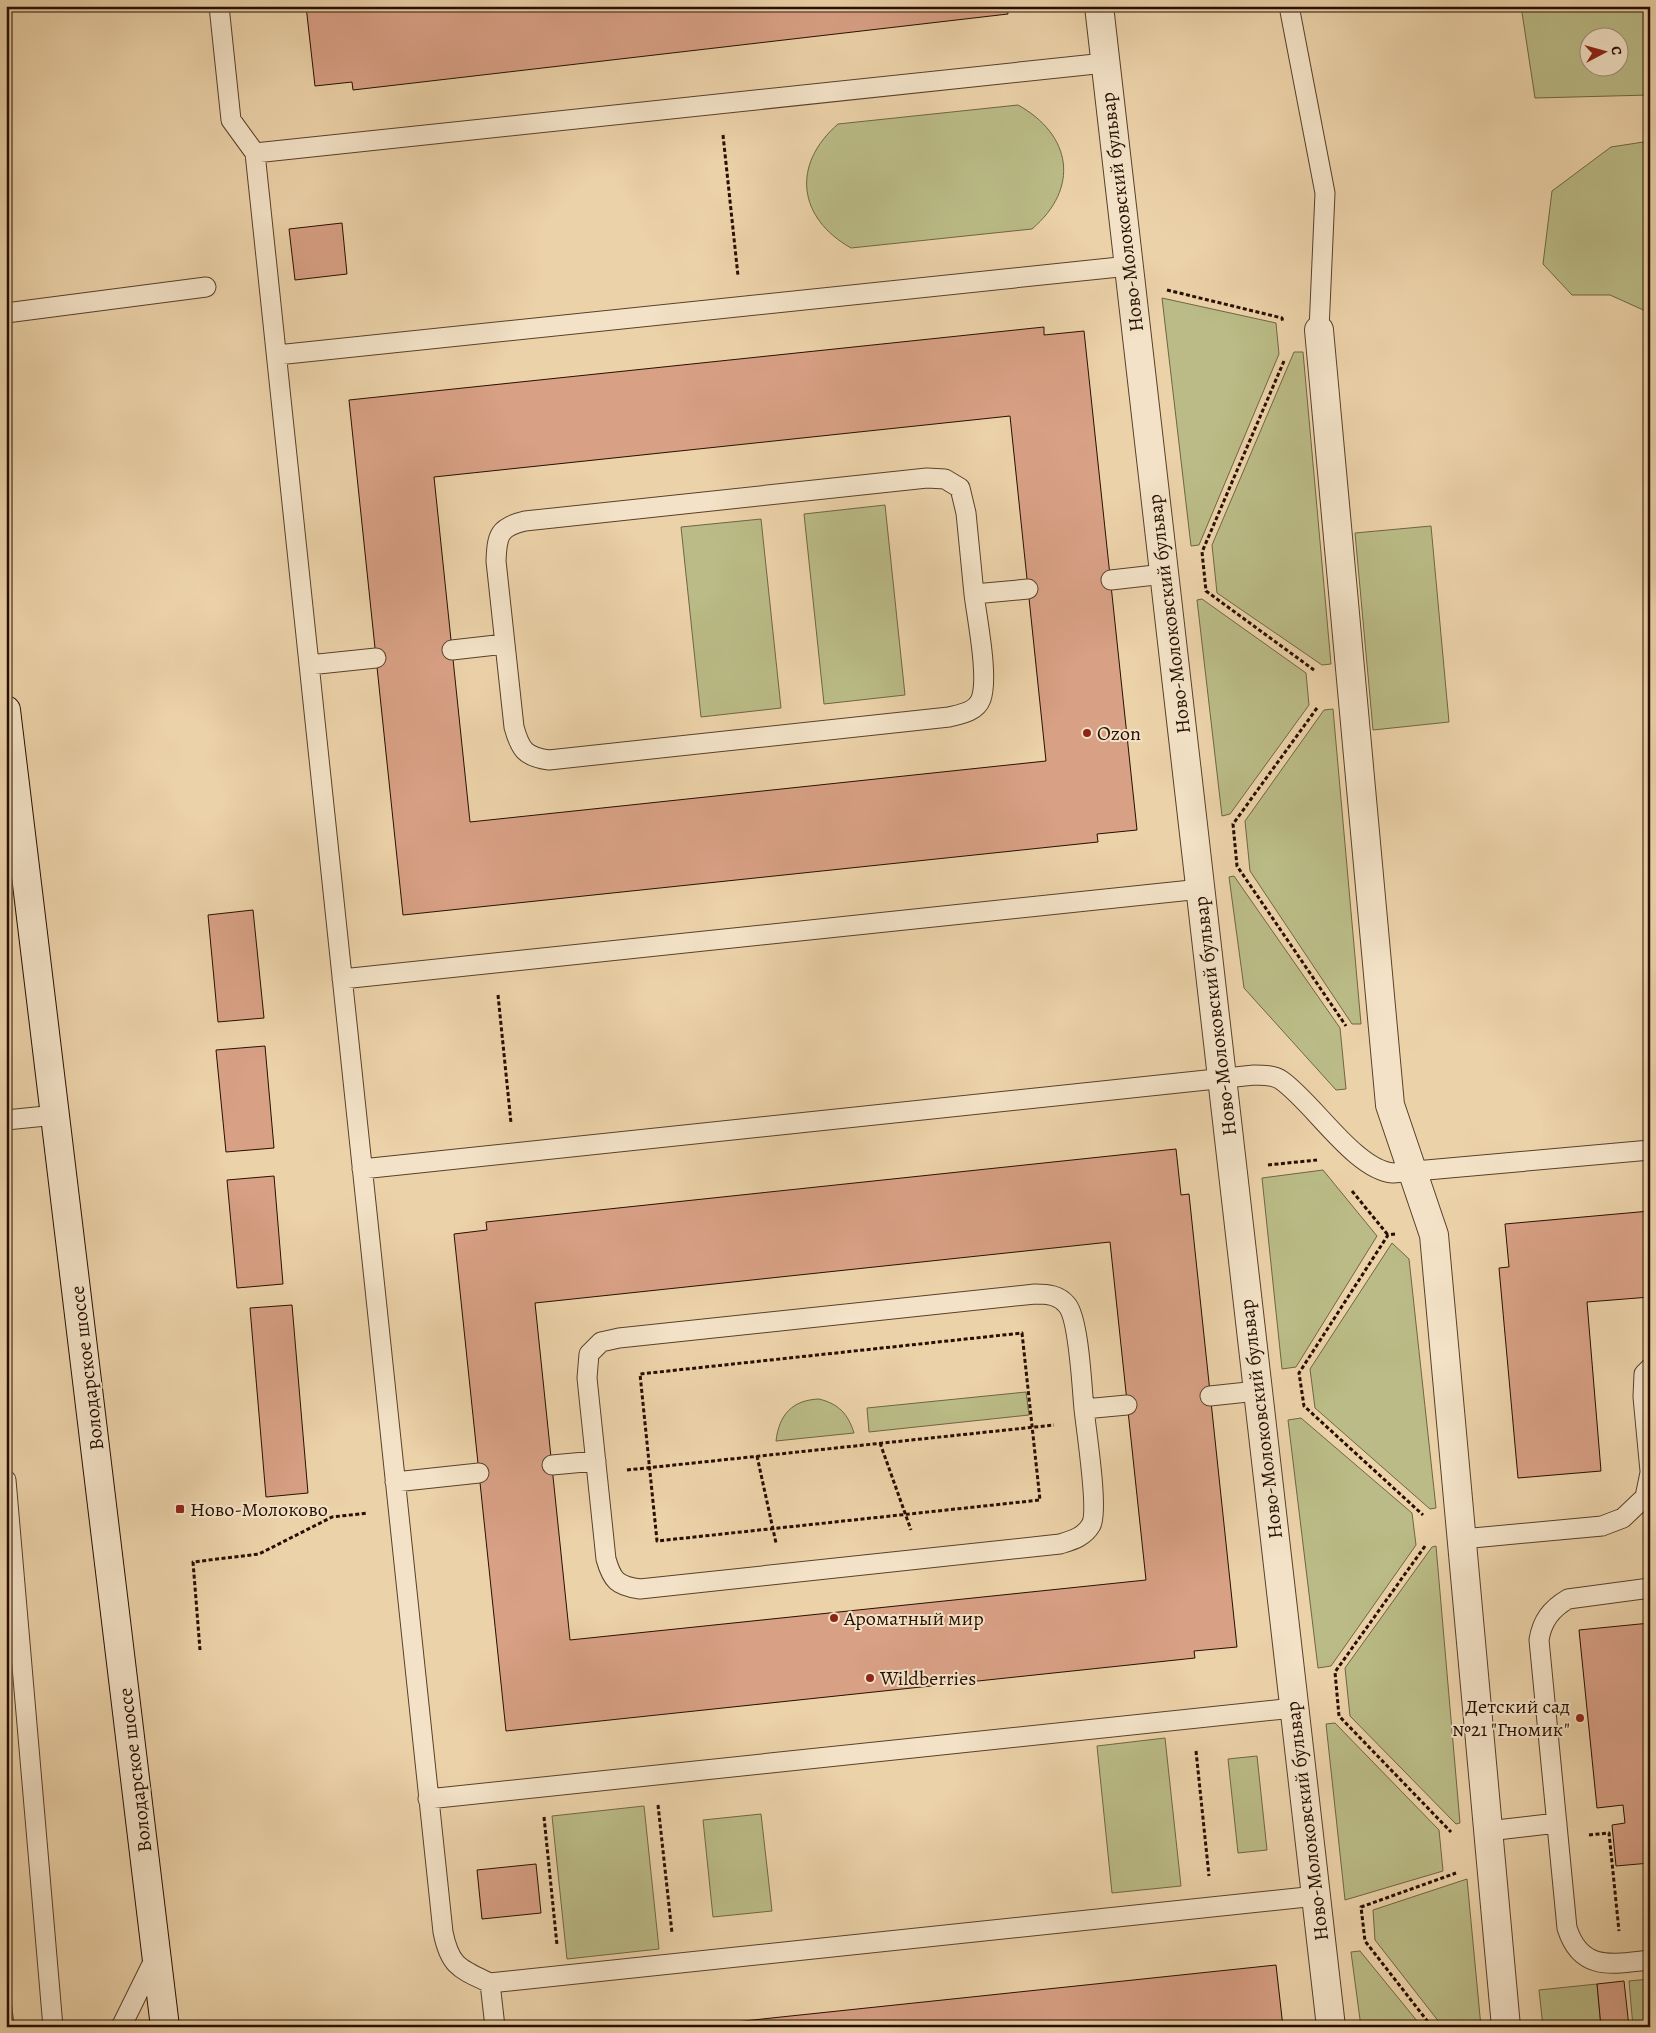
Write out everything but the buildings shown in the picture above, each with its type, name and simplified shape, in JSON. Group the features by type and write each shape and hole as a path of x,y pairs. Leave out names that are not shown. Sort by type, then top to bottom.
{"street":[{"name":"Ново-Молоковский бульвар","path":"1099,6 1331,2027"},
{"path":"1319,330 1390,1106 1433,1230 1506,2027"},
{"name":"Володарское шоссе","path":"6,710 166,2027"}],"lane":[{"path":"219,6 231,120 255,153 428,1799 447,1952 456,1965 490,1983 1316,1896"},
{"path":"1289,6 1324,193 1319,330"},
{"path":"255,153 1105,63"},
{"path":"277,356 741,306 1129,273"},
{"path":"6,313 206,287"},
{"path":"927,478 946,478 960,488 962,496 966,513 974,594 983,678 981,700 970,712 949,718 558,759 533,758 518,744 514,727 496,561 497,539 508,525 554,518 927,478"},
{"path":"1111,580 1164,574"},
{"path":"974,594 1028,589"},
{"path":"452,650 505,644"},
{"path":"309,665 376,658"},
{"path":"342,979 1200,889"},
{"path":"362,1170 1254,1075 1280,1079 1374,1168 1393,1173 1650,1150"},
{"path":"6,1120 56,1115"},
{"path":"1035,1294 1052,1294 1068,1306 1076,1332 1094,1503 1092,1523 1079,1538 1060,1544 640,1589 625,1587 611,1577 606,1559 596,1467 587,1378 589,1354 601,1342 619,1338 1035,1294"},
{"path":"1462,1538 1602,1526 1623,1518 1645,1497 1650,1472 1643,1398 1644,1374 1650,1368"},
{"path":"1210,1396 1258,1391"},
{"path":"1084,1416 1128,1405"},
{"path":"552,1465 596,1467"},
{"path":"395,1482 479,1473"},
{"path":"6,1480 53,2027"},
{"path":"1650,1588 1568,1599 1557,1606 1542,1626 1539,1640 1567,1928 1572,1945 1595,1962 1609,1965 1650,1960"},
{"path":"428,1799 1294,1708"},
{"path":"1488,1831 1558,1831"},
{"path":"121,2027 157,1955"},
{"path":"490,1983 495,2027"}],"path":[{"path":"720,104 741,306"},
{"path":"1129,273 1282,318 1283,326"},
{"path":"1287,355 1202,552 1206,591 1314,670 1315,679"},
{"path":"1318,706 1233,824 1236,866 1351,1033"},
{"path":"494,963 514,1154"},
{"path":"1233,1169 1316,1160 1322,1162"},
{"path":"1346,1185 1388,1235"},
{"path":"1388,1235 1433,1230"},
{"path":"1388,1235 1299,1372 1304,1406 1423,1514 1424,1520"},
{"path":"1022,1334 1040,1500 657,1541 650,1468 640,1374 1022,1334"},
{"path":"596,1467 650,1468 1032,1427 1084,1416"},
{"path":"880,1443 922,1559"},
{"path":"757,1456 783,1574"},
{"path":"200,1650 193,1562 259,1554 332,1516 398,1510"},
{"path":"1427,1544 1334,1672 1339,1716 1453,1835"},
{"path":"1193,1718 1212,1907"},
{"path":"655,1775 675,1964"},
{"path":"540,1787 560,1976"},
{"path":"1558,1831 1609,1833 1622,1963"},
{"path":"1432,2027 1365,1941 1361,1907 1456,1873 1455,1864"}],"green space":[{"path":"1521,6 1650,6 1650,95 1535,98"},
{"path":"1018,105 1036,117 1050,131 1059,147 1063,163 1063,180 1058,197 1047,213 1032,229 851,248 833,236 820,222 811,206 807,190 807,173 813,156 823,140 838,124"},
{"path":"1650,141 1650,313 1610,295 1572,295 1543,264 1552,191 1611,147"},
{"path":"1162,298 1276,323 1279,354 1199,545 1191,546"},
{"path":"1294,352 1303,352 1331,664 1322,665 1217,593 1212,545"},
{"path":"885,505 905,695 824,704 804,514"},
{"path":"761,519 781,708 701,717 681,527"},
{"path":"1431,526 1449,722 1373,730 1355,533"},
{"path":"1202,599 1306,673 1309,705 1230,814 1222,816 1197,600"},
{"path":"1333,709 1361,1024 1352,1024 1250,871 1245,821 1324,710"},
{"path":"1234,876 1340,1028 1346,1089 1336,1090 1244,988 1229,877"},
{"path":"1323,1170 1377,1236 1296,1367 1282,1369 1262,1178"},
{"path":"1392,1243 1409,1259 1436,1508 1430,1509 1315,1408 1310,1369"},
{"path":"1026,1392 1029,1415 869,1432 867,1408"},
{"path":"819,1399 832,1404 842,1411 849,1420 854,1433 776,1441 780,1424 794,1406 801,1402"},
{"path":"1301,1418 1412,1513 1416,1545 1331,1666 1318,1668 1288,1420"},
{"path":"1436,1546 1460,1823 1456,1824 1350,1716 1345,1668 1432,1547"},
{"path":"1335,1723 1439,1830 1443,1871 1345,1900 1326,1724"},
{"path":"1165,1738 1181,1886 1112,1893 1097,1746"},
{"path":"1257,1756 1267,1850 1238,1853 1228,1759"},
{"path":"644,1806 659,1949 567,1959 552,1816"},
{"path":"761,1814 772,1911 713,1917 703,1820"},
{"path":"1467,1879 1481,2027 1443,2027 1375,1940 1373,1910"},
{"path":"1360,1951 1422,2027 1361,2027 1351,1952"},
{"path":"1650,1979 1650,2027 1633,2027 1629,1981"},
{"path":"1597,1984 1601,2027 1543,2027 1539,1990"}],"place":[{"name":"Ozon","path":"1087,733"},
{"name":"Ново-Молоково","path":"180,1509"},
{"name":"Ароматный мир","path":"834,1618"},
{"name":"Wildberries","path":"870,1678"},
{"name":"Детский сад №21 \"Гномик\"","path":"1580,1718"}]}
